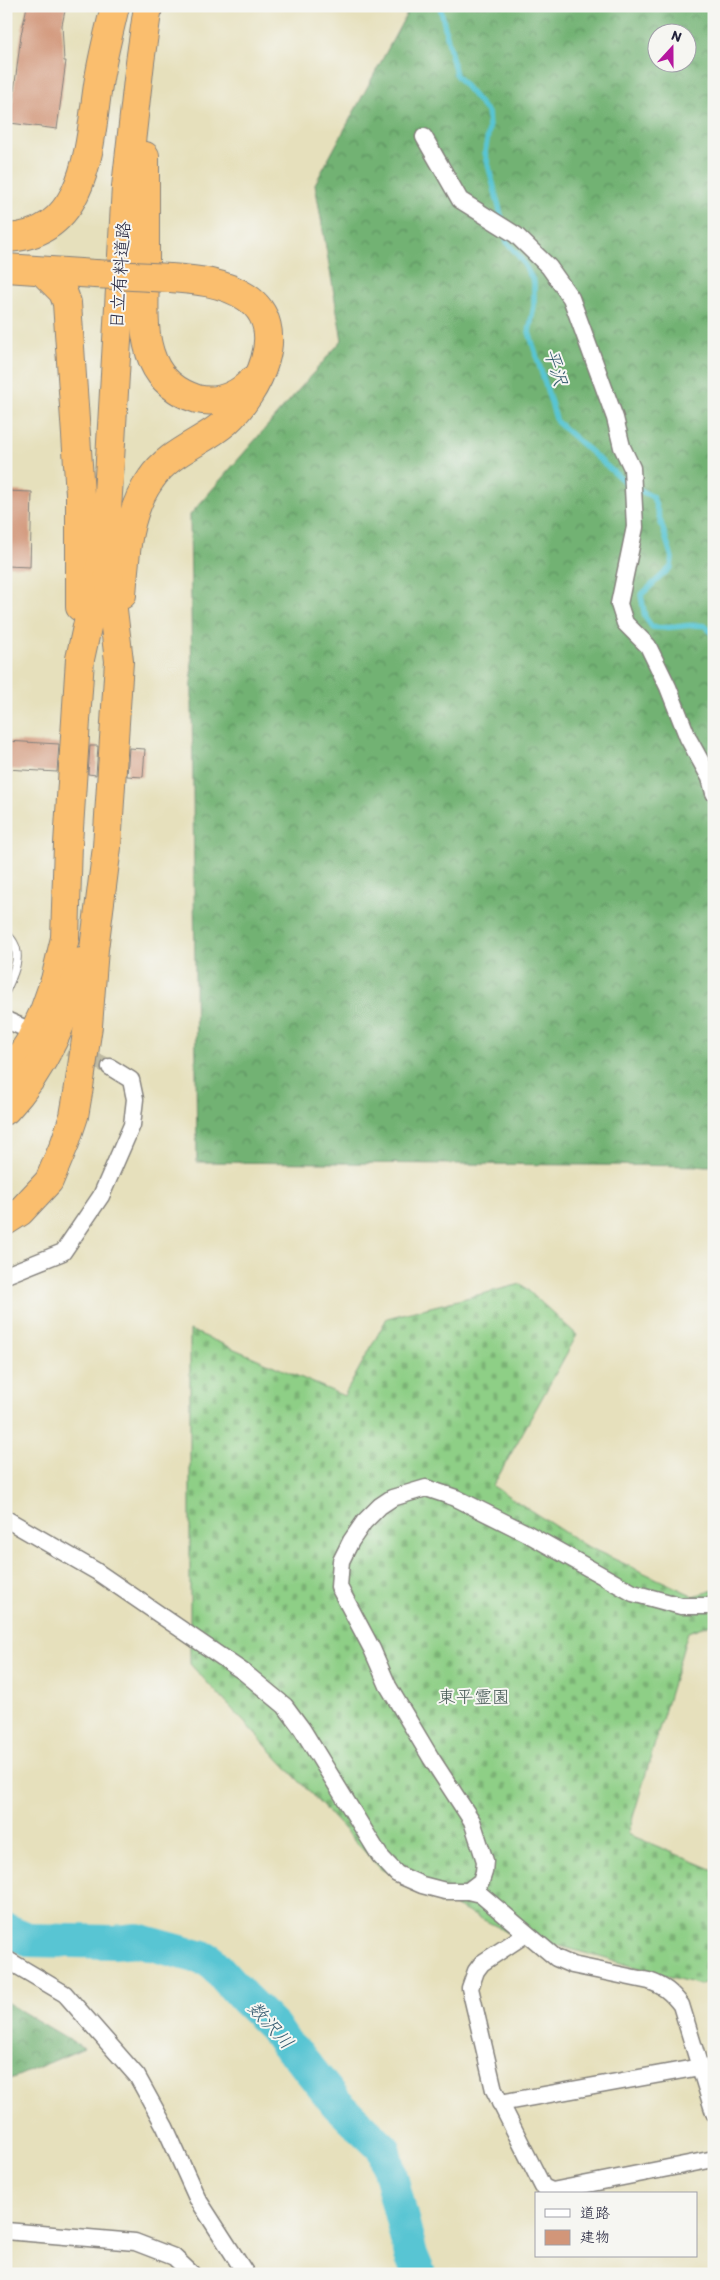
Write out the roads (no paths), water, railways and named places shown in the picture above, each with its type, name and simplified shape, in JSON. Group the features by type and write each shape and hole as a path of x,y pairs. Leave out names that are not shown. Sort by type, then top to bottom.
{"highway":[{"path":"6,238 19,238 44,229 66,211 80,184 87,157 100,71 115,6"},
{"name":"日立有料道路","path":"105,546 126,187 148,6"},
{"path":"140,62 145,131 145,326 152,360 160,374 172,386 188,396 205,401 221,400 234,395 247,386 264,366"},
{"path":"6,268 170,278 218,284 248,298 258,308 265,322 268,350 264,366 243,403 226,422 169,459 159,468 144,489 132,517 127,544 107,848 100,894 88,1026 74,1116 49,1181 20,1212 6,1221"},
{"path":"6,1078 29,1043 44,1012 64,938 80,659 80,494 67,303 63,292 42,271"},
{"path":"105,546 119,661"},
{"path":"80,659 105,546"},
{"path":"6,1110 25,1090 42,1065 63,1020 100,894"}],"street":[{"path":"424,137 460,200 516,235 549,266 571,298 615,418 622,447 632,468 635,527 619,604 626,623 648,646 668,687 688,738 710,778 714,793"},
{"path":"6,1020 22,1027"},
{"path":"6,1274 63,1252 102,1196 132,1125 135,1099 131,1080 110,1067"},
{"path":"468,1891 481,1881 485,1862 472,1821 431,1758 388,1686 372,1649 339,1587 341,1561 364,1522 380,1506 392,1498 426,1488 456,1498 528,1534 633,1593 681,1606 714,1606"},
{"path":"6,1519 96,1571 245,1673 285,1706 302,1730 380,1856 397,1874 422,1885 445,1891 468,1891 480,1894 547,1952 572,1965 649,1981 673,1993 682,2005 714,2113"},
{"path":"526,1934 482,1963 476,1971 470,1988 494,2090 543,2186 552,2191 714,2159"},
{"path":"6,1959 65,1994 137,2076 165,2127 197,2198 246,2274"},
{"path":"500,2103 700,2067"},
{"path":"6,2230 135,2242 174,2257 192,2274"}],"lane":[{"path":"6,934 12,939 17,949 18,960 6,990"}],"waterway":[{"name":"平沢","path":"440,6 456,75 488,113 489,129 485,152 503,223"},
{"name":"平沢","path":"505,232 507,242 521,259 534,282 534,306 529,332 557,422 627,484 653,497 672,558 671,567 641,595 645,617 652,627 706,626 714,636"},
{"name":"数沢川","path":"6,1930 30,1940 114,1942 137,1940 210,1960 244,1998 274,2027 284,2042 298,2055 337,2104 384,2149 411,2255 419,2274"}],"tunnel":[{"path":"47,1038 110,1067"}],"park label":[{"name":"東平霊園","path":"474,1697"}]}
